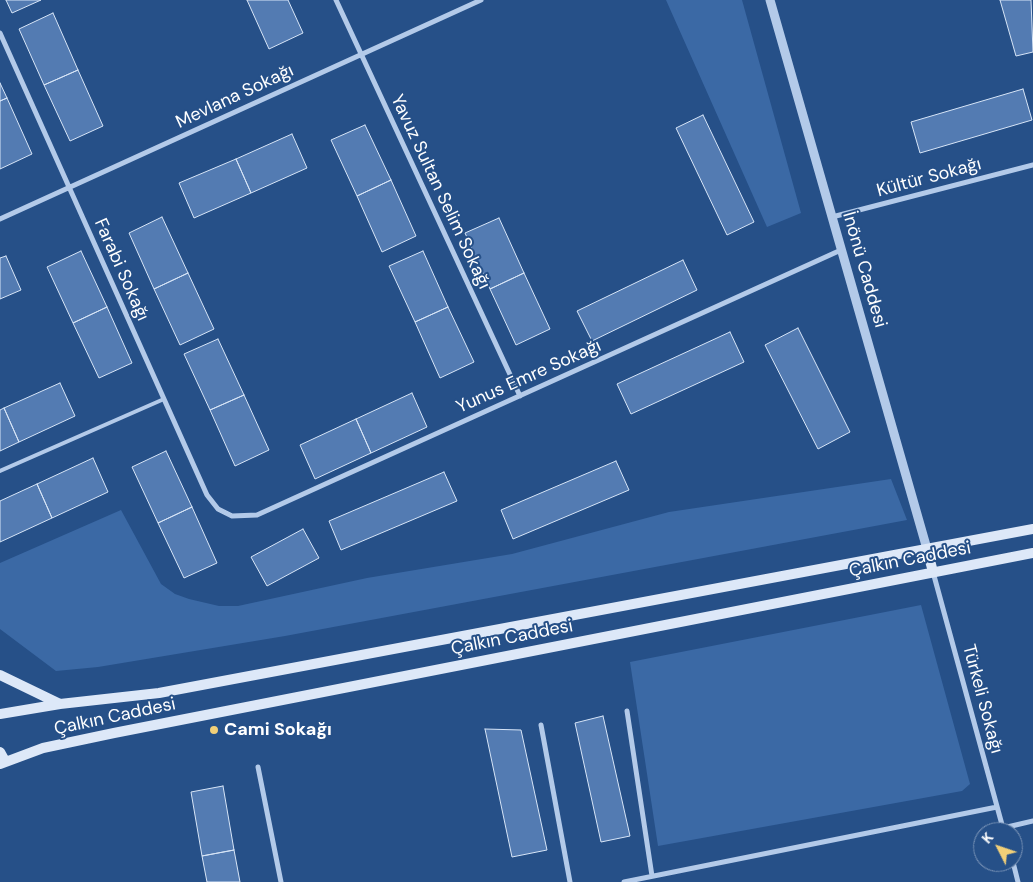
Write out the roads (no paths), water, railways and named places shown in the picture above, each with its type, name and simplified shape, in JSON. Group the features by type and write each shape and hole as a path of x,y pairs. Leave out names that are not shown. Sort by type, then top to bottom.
{"main road":[{"name":"Çalkın Caddesi","path":"0,714 60,704 158,693 1033,530"},
{"path":"927,549 933,572"},
{"name":"Çalkın Caddesi","path":"2,759 105,735 1033,553"},
{"path":"0,675 60,704"}],"street":[{"name":"Yavuz Sultan Selim Sokağı","path":"336,0 520,396"},
{"name":"Mevlana Sokağı","path":"0,219 481,0"},
{"name":"İnönü Caddesi","path":"770,0 927,549"},
{"name":"Farabi Sokağı","path":"0,33 206,495 225,513"},
{"name":"Kültür Sokağı","path":"832,217 1033,165"},
{"name":"Yunus Emre Sokağı","path":"225,513 240,517 257,515 842,250"},
{"name":"Türkeli Sokağı","path":"933,572 1002,822"},
{"path":"627,711 652,876"},
{"path":"541,725 570,882"},
{"path":"258,767 281,882"},
{"path":"624,882 997,807"}],"lane":[{"path":"0,471 164,399"}],"place":[{"name":"Cami Sokağı","path":"214,730"}]}
